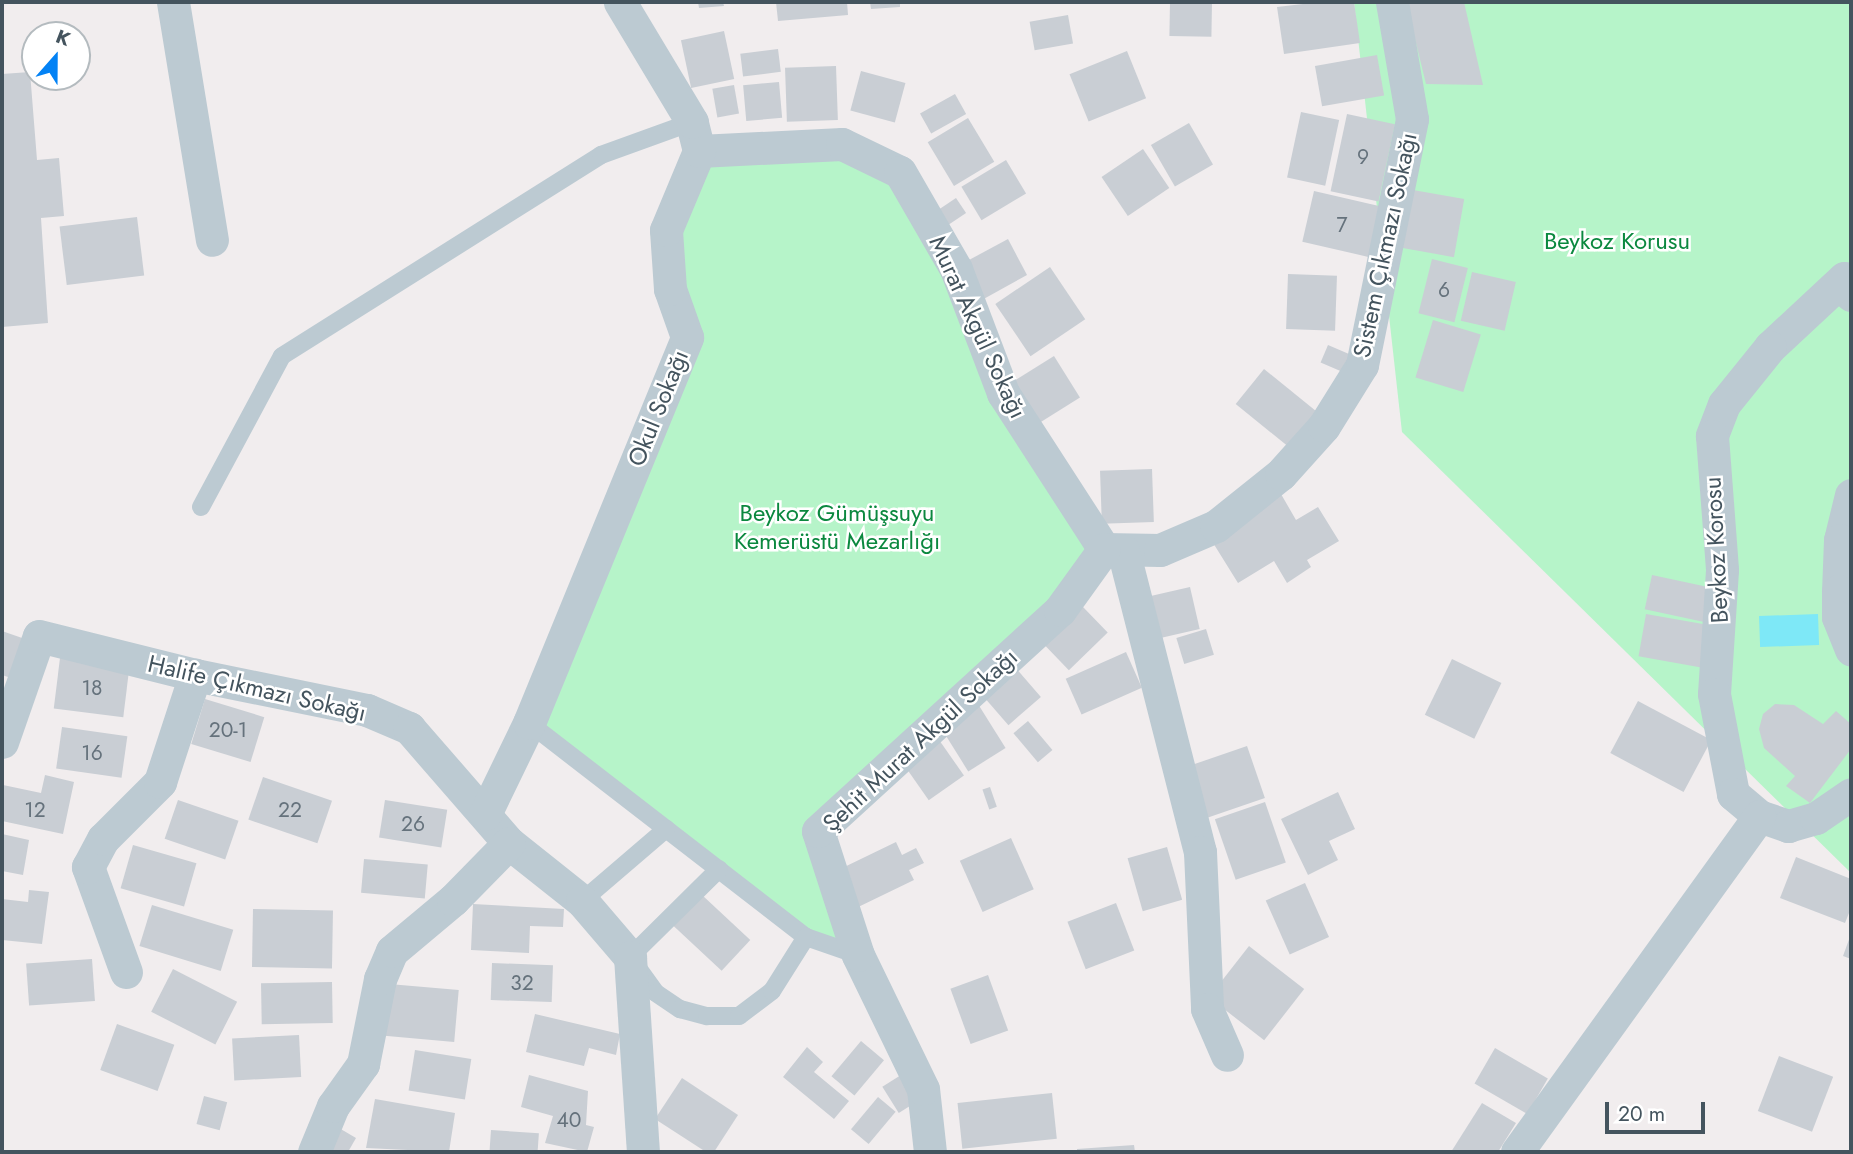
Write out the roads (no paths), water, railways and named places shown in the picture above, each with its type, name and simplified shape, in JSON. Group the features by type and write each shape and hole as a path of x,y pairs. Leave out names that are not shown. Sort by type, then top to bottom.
{"street":[{"path":"173,2 212,240"},
{"path":"620,2 695,136"},
{"name":"Sistem Çıkmazı Sokağı","path":"1114,550 1160,550 1216,526 1281,474 1324,426 1362,365 1412,119 1392,2"},
{"name":"Murat Akgül Sokağı","path":"695,136 842,144 900,172 956,269 1003,393 1114,550 1200,852 1207,1009 1227,1055"},
{"name":"Okul Sokağı","path":"485,814 528,723 687,337 670,289 666,230 695,136"},
{"name":"Beykoz Korosu","path":"1851,295 1844,278 1770,347 1724,404 1712,436 1722,570 1714,694 1733,794 1759,816 1788,826 1816,818 1851,794"},
{"path":"1851,495 1840,540 1838,591 1838,617 1851,650"},
{"name":"Şehit Murat Akgül Sokağı","path":"930,1152 923,1089 859,955 818,831 1060,610 1114,550"},
{"name":"Halife Çıkmazı Sokağı","path":"2,742 39,636 195,675 367,710 409,728 509,842 582,901 630,957"},
{"path":"126,972 88,867 103,839 160,782 195,675"},
{"path":"1517,1152 1759,816"},
{"path":"314,1152 333,1106 363,1063 380,979 392,951 453,900 509,842"},
{"path":"630,957 643,1152"}],"lane":[{"path":"201,507 282,356 601,155 695,136"},
{"path":"528,723 806,937 859,955"},
{"path":"582,901 666,829"},
{"path":"719,869 630,957 656,993 680,1009 708,1016 739,1016 772,991 806,937"}],"water":[{"path":"1818,614 1819,645 1760,647 1759,616"}],"park label":[{"name":"Beykoz Korusu","path":"1617,241"},
{"name":"Beykoz Gümüşsuyu Kemerüstü Mezarlığı","path":"837,527"}]}
